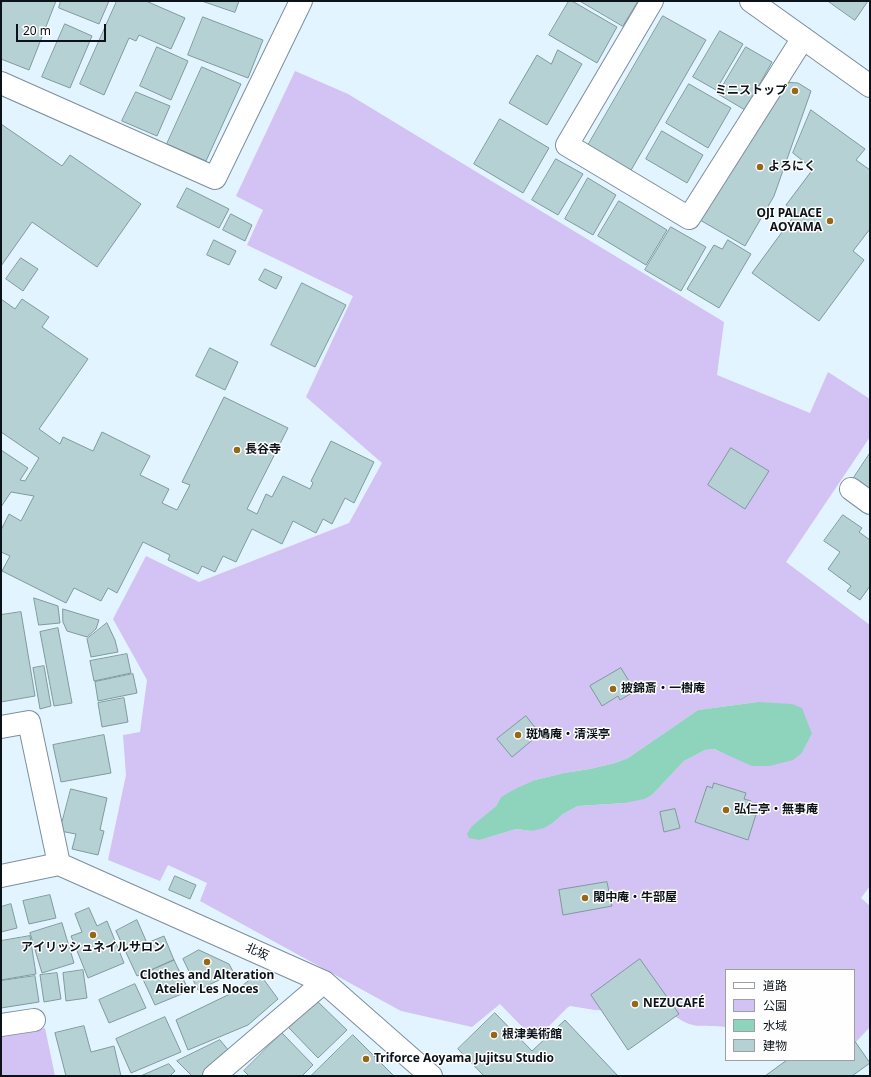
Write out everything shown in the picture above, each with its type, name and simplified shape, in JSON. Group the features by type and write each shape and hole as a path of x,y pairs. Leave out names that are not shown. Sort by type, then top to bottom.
{"street":[{"path":"1,83 215,178 301,1"},
{"path":"652,1 567,145 689,218 803,38"},
{"path":"751,1 870,86"},
{"path":"851,489 870,503"},
{"path":"1,727 29,722 59,864 1,876"},
{"name":"北坂","path":"59,864 324,982 431,1076"},
{"path":"220,1074 324,982"},
{"path":"1,1025 34,1020"}],"green space":[{"path":"295,71 348,94 724,322 717,375 810,413 828,372 870,399 870,437 786,562 870,625 870,886 861,898 870,906 870,1027 855,1043 855,969 725,969 725,1027 692,1025 672,1014 595,1010 570,1006 535,1040 500,1004 472,1027 401,1011 200,901 207,883 168,865 160,881 108,860 126,775 123,735 140,732 147,680 113,619 146,556 199,582 349,523 382,463 306,397 353,296 247,245 263,210 236,196","holes":["758,702 812,734 802,753 731,756 713,749 705,750 684,761 652,795 625,803 578,806 563,814 554,822 532,831 516,829 480,840 472,826 496,806 501,797 535,780 590,769 628,758 698,710"]},
{"path":"45,1028 55,1076 1,1076 1,1036"}],"water":[{"path":"758,702 792,704 802,708 812,734 802,753 793,760 769,766 752,766 714,749 705,750 684,761 652,795 644,799 625,803 578,806 563,814 544,828 532,831 516,829 480,840 469,838 467,834 472,826 496,806 501,797 515,789 535,780 590,769 628,758 698,710"}],"building":[{"path":"3,1 56,1 29,70 1,59 1,5"},
{"path":"61,1 109,1 99,24 59,8"},
{"path":"117,1 146,1 185,18 171,49 139,35 136,41 129,38 104,95 80,84"},
{"path":"202,1 239,1 235,12"},
{"path":"569,1 572,1 617,27 597,63 549,35"},
{"path":"580,1 638,1 623,26"},
{"path":"828,1 868,1 855,20"},
{"path":"663,16 706,40 630,172 587,147"},
{"path":"203,17 263,40 248,78 188,55"},
{"path":"65,24 92,36 70,88 42,77"},
{"path":"720,31 743,44 716,90 693,77"},
{"path":"157,47 188,61 171,100 140,86"},
{"path":"746,47 772,62 745,110 718,94"},
{"path":"558,50 582,64 547,125 509,103 537,55 551,64"},
{"path":"202,67 241,84 206,161 167,144"},
{"path":"783,82 798,83 811,91 774,196 745,246 700,220"},
{"path":"689,84 731,108 708,148 666,123"},
{"path":"136,92 170,106 157,136 122,121"},
{"name":"OJI PALACE AOYAMA","path":"811,110 865,149 856,160 870,170 870,229 853,251 864,260 819,321 752,273 796,213 786,205 813,169 793,153"},
{"path":"500,119 549,148 523,193 474,164"},
{"path":"1,124 62,166 70,155 141,204 97,267 32,222 1,266"},
{"path":"662,131 703,155 687,183 646,159"},
{"path":"556,159 583,174 558,215 532,200"},
{"path":"588,178 616,195 593,235 565,219"},
{"path":"187,188 229,209 219,228 177,207"},
{"path":"619,201 667,230 646,265 598,236"},
{"path":"231,214 252,225 245,241 223,230"},
{"path":"671,227 706,247 681,291 645,270"},
{"path":"214,240 236,251 229,265 207,255"},
{"path":"728,240 751,254 719,308 687,289 714,245 722,249"},
{"path":"21,258 38,269 23,291 6,279"},
{"path":"265,269 282,277 276,289 259,280"},
{"path":"302,283 346,305 315,367 271,345"},
{"name":"長谷寺","path":"1,299 15,309 22,299 49,317 42,327 88,359 39,429 60,444 63,437 93,451 102,432 150,456 140,475 169,489 162,503 177,510 190,485 182,482 224,397 288,428 247,509 257,514 266,494 272,497 283,476 310,489 313,483 311,481 331,441 374,462 354,503 345,498 332,524 323,519 316,533 293,521 282,544 252,529 236,562 223,556 215,572 202,566 198,574 168,560 170,555 143,542 117,593 108,588 101,601 74,588 66,603 2,571 10,556 1,552 1,530 9,514 21,521 34,496 11,492 1,507 1,450 28,468 20,480 25,481 39,458 1,432"},
{"path":"210,348 238,362 225,390 196,376"},
{"path":"731,448 769,471 745,509 708,485"},
{"path":"870,453 870,490 853,479"},
{"path":"843,515 862,528 859,532 870,540 870,586 860,600 847,591 851,586 828,569 840,552 824,541"},
{"path":"34,598 58,606 60,623 39,625"},
{"path":"63,609 99,620 96,629 87,637 67,631 63,622"},
{"path":"21,612 35,696 1,702 1,615"},
{"path":"107,623 115,640 118,652 91,657 87,639"},
{"path":"58,628 72,703 54,706 40,632"},
{"path":"127,654 131,673 94,681 90,661"},
{"path":"44,666 51,706 40,709 33,668"},
{"name":"披錦斎・一樹庵","path":"621,668 635,691 620,700 618,696 602,706 590,686"},
{"path":"133,674 137,693 98,701 95,682"},
{"path":"124,698 128,722 102,727 98,703"},
{"name":"斑鳩庵・清渓亭","path":"526,716 537,730 533,733 536,737 512,757 497,739"},
{"path":"104,735 111,773 61,782 53,745"},
{"name":"弘仁亭・無事庵","path":"714,783 746,793 744,799 751,801 748,808 757,811 748,840 695,822 707,786 712,788"},
{"path":"71,789 107,798 100,830 104,831 98,855 72,849 76,834 60,831"},
{"path":"675,809 680,828 664,832 660,812"},
{"path":"175,876 196,885 190,899 169,890"},
{"name":"閑中庵・牛部屋","path":"607,882 612,906 563,915 559,890"},
{"path":"50,895 56,918 29,924 23,901"},
{"path":"11,904 17,928 1,932 1,907"},
{"path":"89,908 97,926 107,921 124,963 88,978 71,936 82,932 75,914"},
{"path":"137,920 147,943 164,936 174,960 137,976 116,931"},
{"path":"62,923 74,963 42,973 30,933"},
{"path":"30,936 36,974 1,980 1,941"},
{"path":"199,950 229,964 234,973 198,990 183,959"},
{"name":"NEZUCAFÉ","path":"640,959 679,1014 628,1050 591,995"},
{"path":"174,960 189,991 155,1005 141,975"},
{"path":"83,970 87,998 66,1001 63,973"},
{"path":"57,973 61,999 44,1002 40,975"},
{"path":"259,973 278,999 248,1025 188,1050 176,1020 234,992"},
{"path":"35,976 39,1002 1,1008 1,981"},
{"path":"135,984 146,1008 109,1023 99,1000"},
{"path":"317,1001 347,1030 318,1058 289,1028"},
{"name":"根津美術館","path":"495,1013 532,1051 565,1020 618,1076 484,1076 458,1049"},
{"path":"165,1017 181,1052 131,1073 116,1039"},
{"path":"84,1026 91,1052 114,1046 121,1076 66,1076 55,1033"},
{"path":"282,1033 313,1065 302,1076 249,1076 244,1071"},
{"path":"353,1035 394,1076 311,1076"},
{"path":"220,1040 229,1051 201,1076 192,1076 177,1061"},
{"path":"855,1041 870,1063 852,1076 765,1076 786,1061 855,1061"},
{"path":"169,1064 175,1071 170,1076 141,1076"}],"place":[{"name":"ミニストップ","path":"795,91"},
{"name":"よろにく","path":"760,167"},
{"name":"OJI PALACE AOYAMA","path":"830,221"},
{"name":"長谷寺","path":"237,450"},
{"name":"披錦斎・一樹庵","path":"613,689"},
{"name":"斑鳩庵・清渓亭","path":"518,735"},
{"name":"弘仁亭・無事庵","path":"726,810"},
{"name":"閑中庵・牛部屋","path":"585,898"},
{"name":"アイリッシュネイルサロン","path":"93,935"},
{"name":"Clothes and Alteration Atelier Les Noces","path":"207,962"},
{"name":"NEZUCAFÉ","path":"635,1004"},
{"name":"根津美術館","path":"494,1035"},
{"name":"Triforce Aoyama Jujitsu Studio","path":"366,1059"}]}
